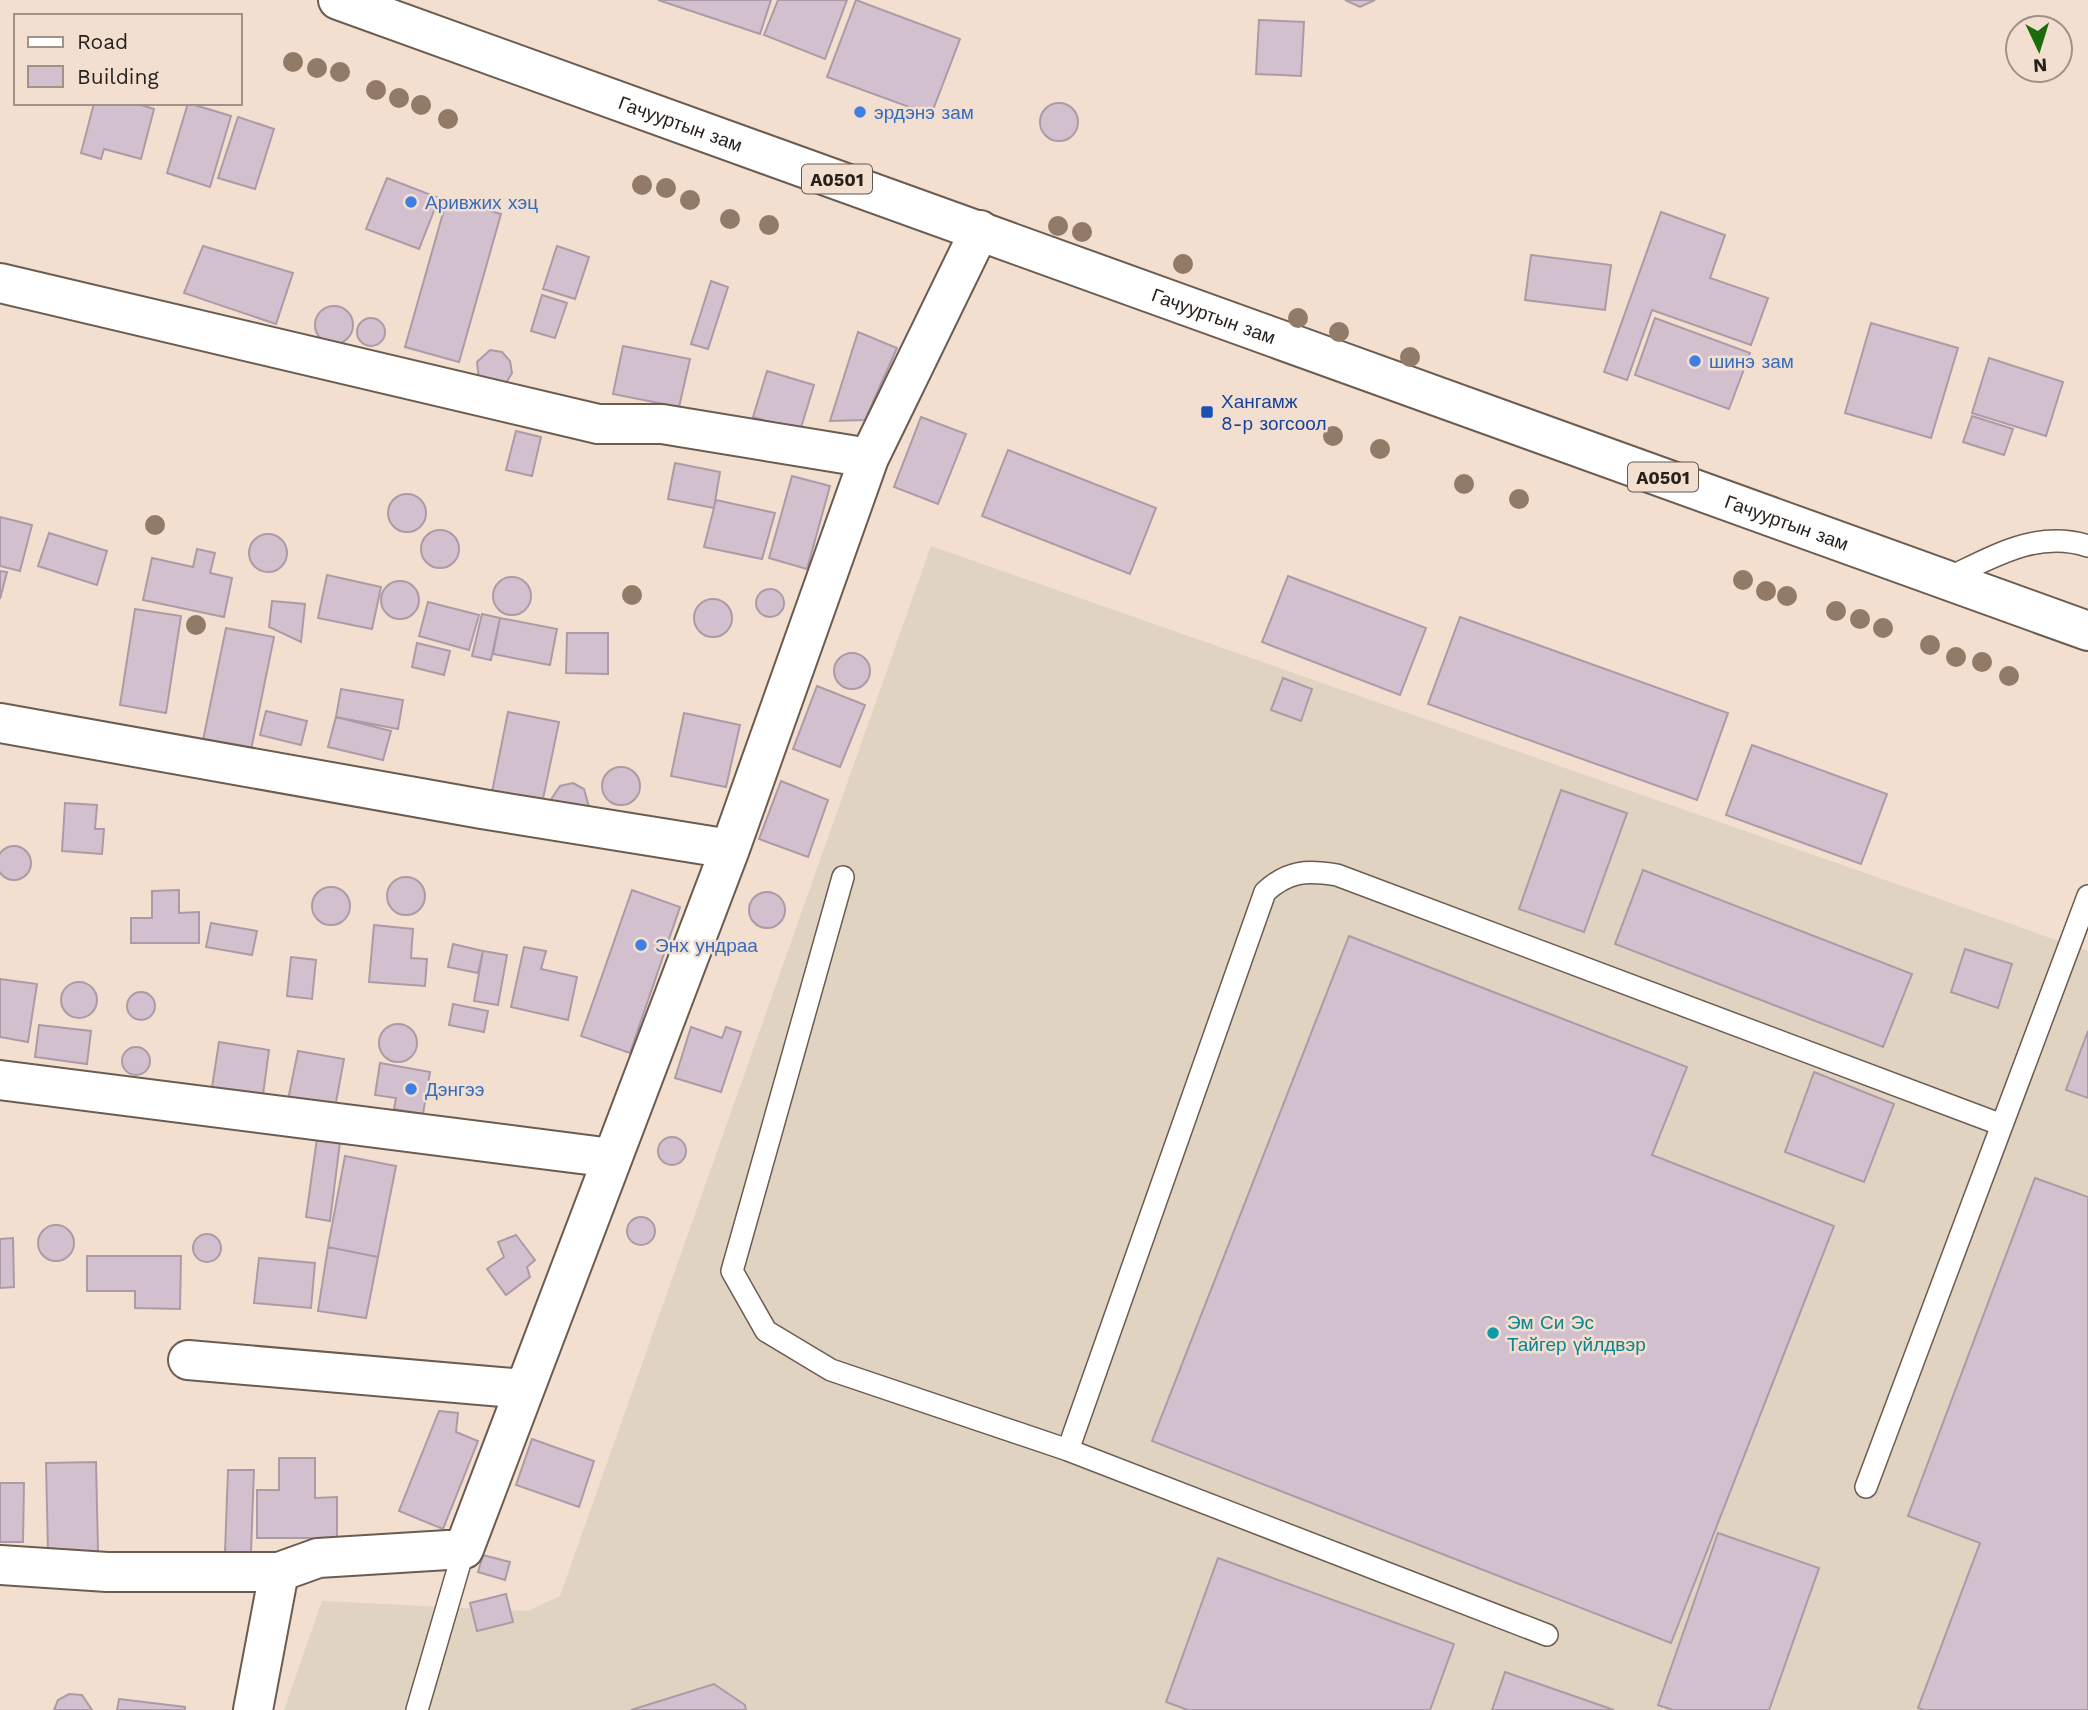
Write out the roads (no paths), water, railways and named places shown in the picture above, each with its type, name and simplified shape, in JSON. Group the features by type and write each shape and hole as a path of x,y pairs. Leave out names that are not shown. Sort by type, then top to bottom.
{"main road":[{"name":"Гачууртын зам","path":"338,0 2088,631"},
{"path":"0,1565 107,1572 279,1572 318,1558 464,1549 730,849 869,458 980,230"},
{"path":"0,283 598,424 662,424 869,458"},
{"path":"0,723 521,816 730,849"},
{"path":"0,1080 611,1158"},
{"path":"188,1360 524,1389"},
{"path":"253,1710 279,1572"}],"lane":[{"path":"1946,579 2014,547 2067,539 2088,546"},
{"path":"1068,1450 1265,892 1281,877 1314,871 1337,875 2002,1125"},
{"path":"843,877 732,1271 766,1331 831,1370 1068,1450 1547,1635"},
{"path":"1866,1487 2088,896"},
{"path":"417,1710 464,1549"}],"place":[{"name":"эрдэнэ зам","path":"860,112"},
{"name":"Аривжих хэц","path":"411,202"},
{"name":"шинэ зам","path":"1695,361"},
{"name":"Хангамж 8-р зогсоол","path":"1207,412"},
{"name":"Энх ундраа","path":"641,945"},
{"name":"Дэнгээ","path":"411,1089"},
{"name":"Эм Си Эс Тайгер үйлдвэр","path":"1493,1333"}]}
